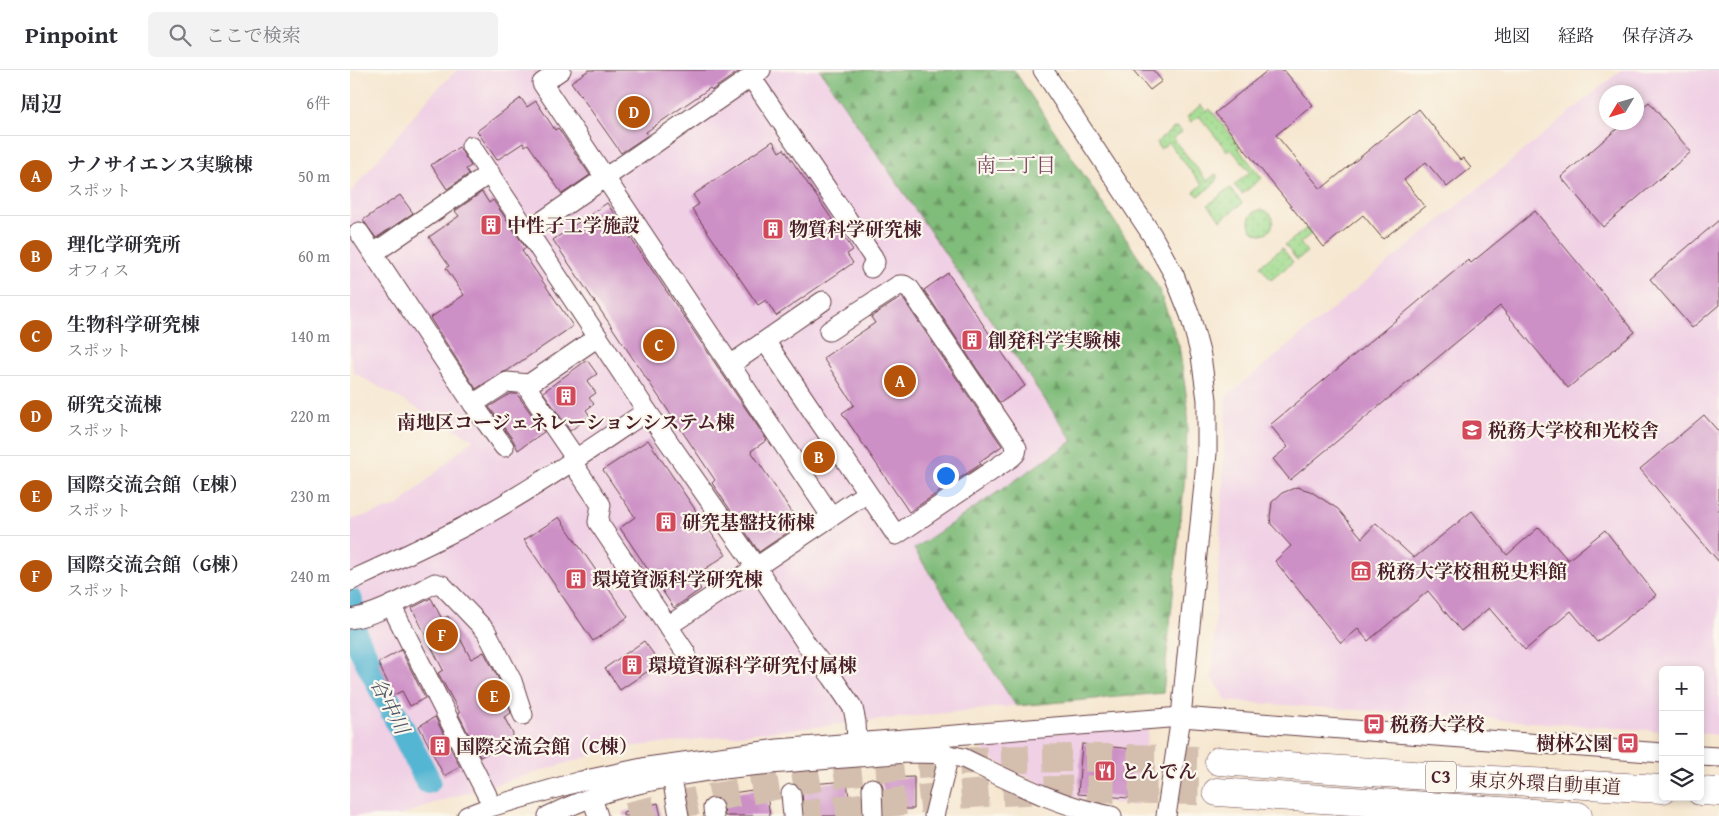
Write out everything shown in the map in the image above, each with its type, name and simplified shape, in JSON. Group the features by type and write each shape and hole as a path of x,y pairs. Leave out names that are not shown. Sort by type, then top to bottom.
{"highway":[{"name":"東京外環自動車道","path":"1219,761 1454,778 1659,790"},
{"name":"東京外環自動車道","path":"1217,792 1578,816"},
{"path":"1704,792 1719,792"}],"street":[{"path":"561,70 542,83 831,516"},
{"path":"1043,70 1152,235 1174,275 1190,315 1202,356 1207,400 1207,453 1181,717 1166,816"},
{"path":"528,231 756,74 873,257 875,262 871,268"},
{"path":"471,146 647,411 756,567 809,648 832,676 853,708 857,742"},
{"path":"374,253 490,173"},
{"path":"359,232 504,448"},
{"path":"764,341 896,535 1012,458 1016,453 1017,448 910,289 904,285 899,285 828,331"},
{"path":"730,365 824,301"},
{"path":"473,404 508,382 529,384 598,337"},
{"path":"529,384 530,392 601,505 598,522 686,653"},
{"path":"350,580 413,552 479,519 542,482 647,411"},
{"path":"668,626 867,493"},
{"path":"350,619 362,617 435,584 442,585 486,631 512,681 523,714"},
{"path":"391,605 488,795"},
{"path":"467,816 490,807 581,781 647,767 778,749 1181,717 1659,753"},
{"path":"548,816 607,792 689,775 906,753 947,754 963,758 1058,802 1080,810 1112,816"},
{"path":"934,816 937,810 947,754"},
{"path":"1704,756 1719,758"},
{"path":"872,788 873,816"},
{"path":"674,789 679,816"},
{"path":"791,794 793,816"},
{"path":"592,798 598,816"}],"shaded area":[{"path":"457,70 1014,70 1158,287 1179,346 1188,407 1185,476 1163,693 992,708 617,748 437,802 399,816 350,816 350,520 398,506 473,439 354,373 350,354 350,193 431,95"},
{"name":"税務大学校和光校舎","path":"1621,70 1719,70 1719,735 1704,733 1704,666 1659,666 1659,731 1227,701 1212,679 1226,397 1599,88 1599,130 1644,130 1644,85 1603,85"},
{"path":"1149,726 1136,806 1067,797 982,754 991,738"}],"green space":[{"path":"820,70 1014,70 1158,287 1179,346 1188,407 1185,476 1163,693 1016,706 914,549 1073,441"},
{"path":"1201,105 1206,112 1210,109 1262,178 1242,194 1234,185 1250,172 1231,149 1228,152 1199,116 1191,122 1187,117"},
{"path":"1178,127 1182,132 1173,138 1207,181 1216,174 1217,176 1216,182 1199,196 1194,192 1202,185 1169,143 1160,149 1158,146 1157,142 1159,140"},
{"path":"1230,188 1242,203 1221,220 1208,205"},
{"path":"1261,210 1269,214 1273,222 1269,230 1261,234 1253,230 1249,222 1253,214"},
{"path":"1307,228 1311,234 1300,243 1307,252 1297,260 1285,245"},
{"path":"1282,248 1293,262 1271,280 1260,266"}],"building":[{"path":"589,70 741,70 712,90 710,88 646,132 648,135 621,153 571,82"},
{"path":"1133,70 1153,70 1162,81 1150,90"},
{"path":"1268,70 1284,70 1313,105 1276,135 1321,189 1419,109 1460,160 1463,158 1471,168 1447,187 1426,162 1404,180 1425,206 1383,239 1363,215 1324,247 1215,113"},
{"path":"521,98 527,107 536,101 555,130 558,128 590,175 562,194 528,144 525,146 523,143 497,160 477,131"},
{"path":"1649,102 1691,152 1603,227 1561,177 1616,130 1644,130 1644,106"},
{"name":"物質科学研究棟","path":"773,141 779,152 784,149 853,250 847,254 853,263 776,316 766,300 758,305 692,209 699,204 693,195"},
{"path":"459,147 471,166 466,169 469,174 447,189 431,165"},
{"path":"482,192 489,203 493,200 526,248 522,251 573,326 507,371 476,389 430,318 464,295 446,268 449,266 429,237 459,216 455,211"},
{"path":"400,195 413,213 376,238 363,220"},
{"path":"607,203 767,440 751,451 800,524 759,552 712,483 715,480 553,240"},
{"path":"1535,211 1635,332 1568,388 1500,306 1290,480 1273,459 1288,447 1270,425 1468,260 1471,263"},
{"path":"1719,220 1719,305 1692,328 1650,279"},
{"name":"創発科学実験棟","path":"948,273 1025,386 1000,403 924,290"},
{"path":"902,297 1002,446 979,462 981,464 909,512 842,413 854,405 823,358 875,323 871,317"},
{"name":"南地区コージェネレーションシステム棟","path":"587,360 597,374 587,381 596,393 589,398 594,404 586,410 590,416 570,431 543,392"},
{"path":"510,394 517,394 544,432 518,450 489,407"},
{"path":"1704,415 1719,432 1719,562 1640,469"},
{"name":"研究基盤技術棟","path":"648,440 726,555 693,577 701,589 674,608 620,528 635,517 603,470"},
{"path":"1297,487 1310,491 1338,509 1362,538 1376,523 1414,558 1472,511 1507,555 1539,527 1568,560 1605,530 1656,595 1597,642 1571,611 1525,650 1489,608 1461,631 1428,591 1368,641 1358,629 1341,643 1275,561 1291,546 1271,524 1272,502 1282,493"},
{"name":"環境資源科学研究棟","path":"559,517 628,617 593,641 524,540"},
{"path":"431,598 442,619 448,616 471,659 484,652 502,685 511,713 504,717 513,734 512,741 480,757 458,713 460,713 438,673 443,670 412,608"},
{"name":"環境資源科学研究付属棟","path":"644,641 660,663 620,690 605,668"},
{"path":"401,650 425,698 410,706 402,691 394,695 378,663"},
{"name":"国際交流会館（C棟）","path":"435,717 460,767 444,776 419,726"},
{"name":"とんでん","path":"1082,744 1133,749 1129,798 1078,794"},
{"path":"914,777 914,809 884,809 883,788 880,778"},
{"path":"847,781 851,816 804,816 802,793 799,785"},
{"path":"766,788 770,816 725,816 724,806 719,795"},
{"path":"658,803 661,816 623,816 623,812"}],"waterway":[{"name":"谷中川","path":"350,601 355,636 428,781"}],"tunnel":[{"path":"628,816 824,776 897,767 989,760 1081,758 1219,761"},
{"path":"794,816 918,799 1024,791 1088,789 1217,792"}],"place":[{"name":"研究交流棟","path":"634,112"},
{"name":"中性子工学施設","path":"491,225"},
{"name":"物質科学研究棟","path":"773,229"},
{"name":"創発科学実験棟","path":"972,340"},
{"name":"生物科学研究棟","path":"659,345"},
{"name":"ナノサイエンス実験棟","path":"900,381"},
{"name":"南地区コージェネレーションシステム棟","path":"566,396"},
{"name":"税務大学校和光校舎","path":"1472,430"},
{"name":"理化学研究所","path":"819,457"},
{"name":"研究基盤技術棟","path":"666,522"},
{"name":"税務大学校租税史料館","path":"1361,571"},
{"name":"環境資源科学研究棟","path":"576,579"},
{"name":"国際交流会館（G棟）","path":"442,635"},
{"name":"環境資源科学研究付属棟","path":"632,665"},
{"name":"国際交流会館（E棟）","path":"494,696"},
{"name":"税務大学校","path":"1374,724"},
{"name":"樹林公園","path":"1628,743"},
{"name":"国際交流会館（C棟）","path":"440,746"},
{"name":"とんでん","path":"1105,771"}],"district":[{"name":"南二丁目","path":"1016,165"}]}
